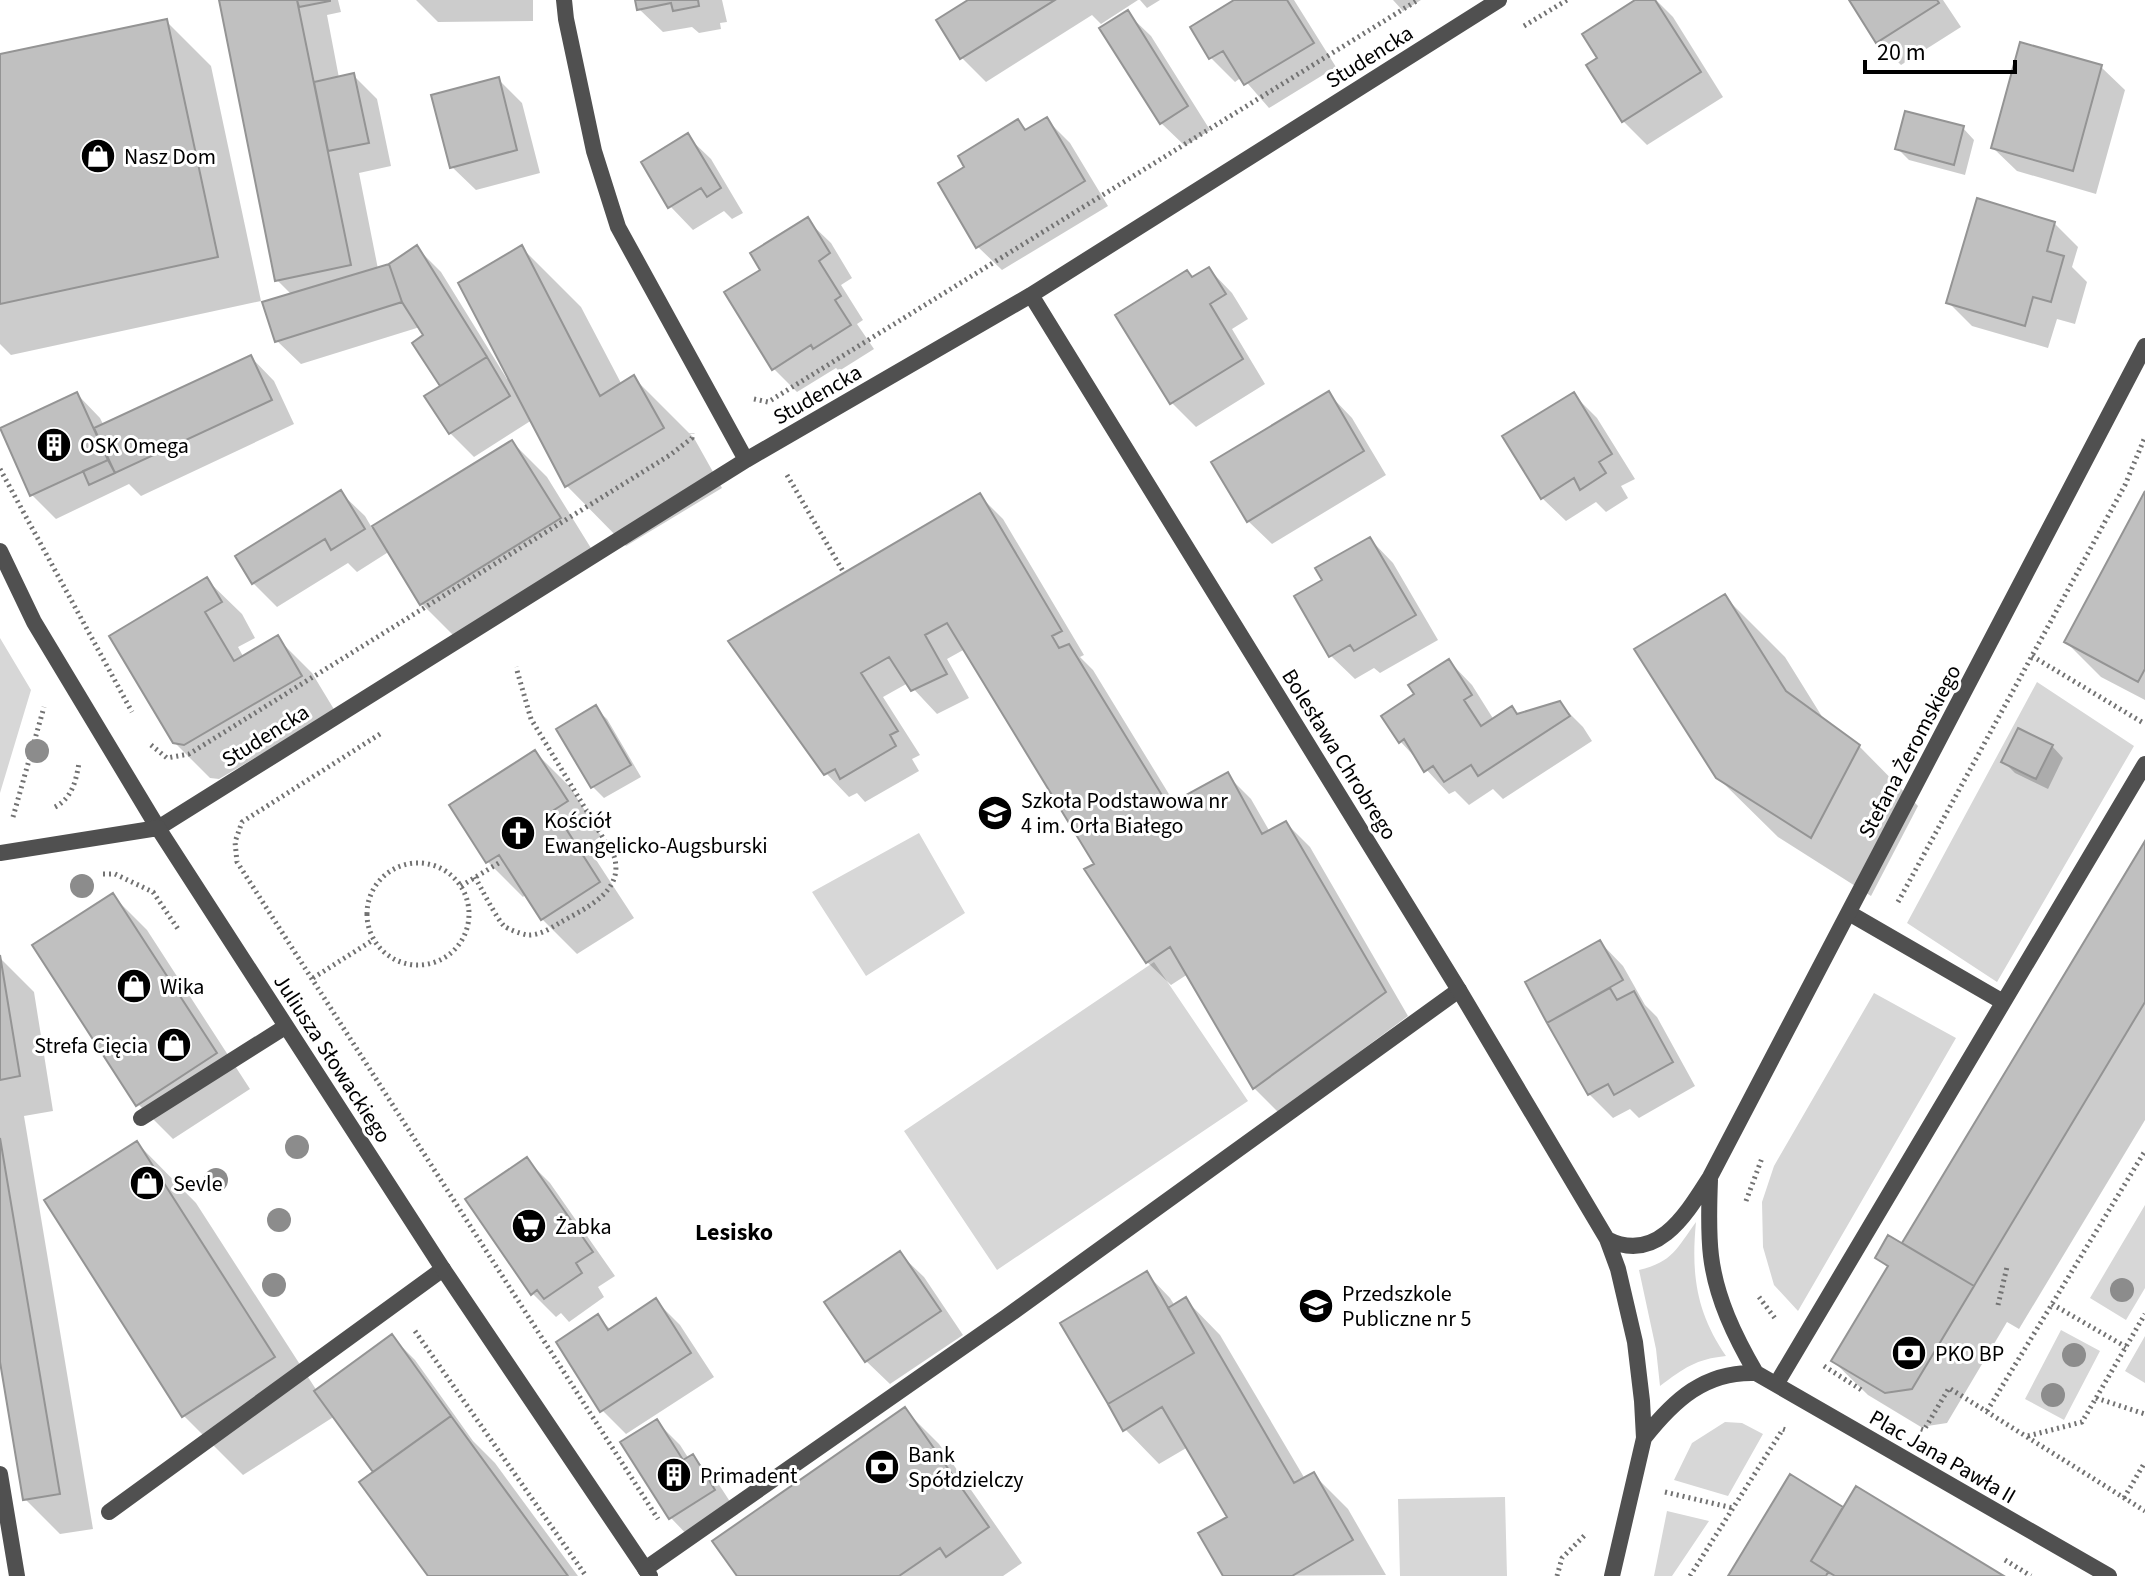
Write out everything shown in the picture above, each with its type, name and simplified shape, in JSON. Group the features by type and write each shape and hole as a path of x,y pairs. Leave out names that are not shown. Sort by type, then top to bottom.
{"street":[{"path":"564,0 594,151 618,227 746,460"},
{"name":"Studencka","path":"158,828 746,460 1031,295 1499,0"},
{"name":"Bolesława Chrobrego","path":"1031,295 1459,990 1607,1239 1618,1269 1635,1342 1644,1438"},
{"name":"Stefana Żeromskiego","path":"1607,1239 1621,1246 1638,1246 1656,1241 1671,1230 1710,1177 2145,346"},
{"name":"Juliusza Słowackiego","path":"0,551 34,622 158,828 443,1269 647,1572"},
{"path":"1777,1383 2145,764"},
{"path":"8,852 158,828"},
{"path":"1849,913 2003,1002"},
{"path":"647,1572 677,1546 1006,1317 1459,990"},
{"path":"141,1118 285,1027"},
{"path":"1710,1177 1711,1256 1730,1323 1756,1373"},
{"path":"109,1512 443,1269"},
{"path":"1612,1576 1644,1438 1698,1385 1719,1376 1756,1373"},
{"name":"Plac Jana Pawła II","path":"1756,1373 2109,1576"},
{"path":"0,1474 17,1576"}],"path":[{"path":"749,396 768,402 1418,0"},
{"path":"1513,33 1567,0"},
{"path":"145,735 151,745 167,758 189,754 670,455 692,438 692,428"},
{"path":"800,468 787,475 844,573"},
{"path":"0,469 139,724"},
{"path":"2032,656 2145,724"},
{"path":"475,877 504,927 528,935 543,932 592,905 611,886 617,864 531,719 516,667"},
{"path":"8,852 12,821 47,695"},
{"path":"388,729 242,822 235,842 237,862 677,1546"},
{"path":"48,810 60,805 76,785 77,755"},
{"path":"461,886 502,861"},
{"path":"416,863 434,865 461,886 469,917 465,934 445,958 430,964 413,965 397,961 373,940 367,923 368,905 373,889 385,875 400,866 416,863"},
{"path":"101,874 115,874 153,892 185,940"},
{"path":"313,978 373,940"},
{"path":"1987,1411 2145,1151"},
{"path":"1998,1305 2007,1267"},
{"path":"419,1286 410,1324 586,1576"},
{"path":"2052,1304 2126,1347"},
{"path":"2027,1436 2082,1422 2145,1314"},
{"path":"1911,1421 1924,1430 1949,1388 2145,1511"},
{"path":"2096,1398 2145,1414"},
{"path":"1771,1421 1796,1436"},
{"path":"1690,1576 1783,1429"},
{"path":"2124,1498 2145,1462"},
{"path":"1557,1576 1562,1558 1593,1528"}],"shaded area":[{"path":"0,638 31,690 0,793"},
{"path":"2037,682 2134,746 1997,982 1907,923"},
{"path":"919,833 965,913 866,976 812,892"},
{"path":"1154,962 1248,1101 997,1270 904,1131"},
{"path":"1874,993 1956,1038 1798,1311 1774,1285 1763,1247 1762,1202 1774,1166"},
{"path":"2145,1205 2145,1288 2126,1320 2090,1298"},
{"path":"1696,1222 1694,1259 1698,1292 1708,1324 1726,1356 1691,1365 1660,1386 1656,1349 1639,1270 1667,1258 1679,1247"},
{"path":"2061,1330 2100,1351 2064,1420 2025,1399"},
{"path":"2145,1336 2145,1383 2125,1371"},
{"path":"1725,1422 1742,1423 1763,1434 1728,1496 1674,1480 1692,1443"},
{"path":"1505,1497 1507,1576 1400,1576 1398,1499"},
{"path":"1667,1511 1709,1521 1672,1576 1654,1576"}],"building":[{"path":"219,0 297,0 351,265 275,281"},
{"path":"297,0 330,0 330,1 299,7"},
{"path":"635,0 698,0 699,6 673,11 671,3 637,10"},
{"path":"968,0 1055,0 960,59 936,20"},
{"path":"1234,0 1287,0 1314,43 1244,85 1223,51 1209,59 1190,27"},
{"path":"1635,0 1655,0 1701,72 1622,122 1586,65 1597,58 1582,34"},
{"path":"1849,0 1937,0 1939,3 1876,43"},
{"path":"1128,10 1188,106 1160,124 1099,28"},
{"name":"Nasz Dom","path":"167,19 218,257 0,304 0,54"},
{"path":"2020,42 2102,65 2073,171 1991,148"},
{"path":"354,73 369,143 328,151 314,82"},
{"path":"499,77 517,150 450,168 431,95"},
{"path":"1905,111 1964,126 1954,165 1895,149"},
{"path":"1047,117 1085,181 976,248 938,183 964,167 958,156 1018,119 1025,130"},
{"path":"688,133 721,188 707,197 701,188 668,208 641,162"},
{"path":"1977,198 2055,222 2047,251 2064,256 2051,302 2033,297 2025,326 1946,303"},
{"path":"808,217 830,253 819,261 841,296 835,300 851,325 813,349 811,345 772,370 724,292 760,270 750,253"},
{"path":"417,245 487,357 440,386 412,343 423,335 402,302 389,264"},
{"path":"522,245 600,396 634,375 664,428 565,487 458,283"},
{"path":"389,264 402,302 275,342 262,302"},
{"path":"1209,267 1226,294 1210,304 1243,359 1170,404 1115,315 1187,270 1192,277"},
{"path":"251,355 272,400 115,473 94,428"},
{"path":"487,357 510,396 449,434 424,396"},
{"path":"1329,391 1364,451 1247,522 1211,462"},
{"name":"OSK Omega","path":"77,392 108,460 30,496 0,428"},
{"path":"1574,392 1612,454 1599,462 1606,473 1580,490 1574,478 1541,499 1502,436"},
{"path":"512,440 561,518 420,605 372,526"},
{"path":"108,460 115,473 89,485 83,471"},
{"path":"341,490 365,529 331,550 325,539 252,584 235,556"},
{"path":"2145,491 2145,669 2138,682 2064,642"},
{"path":"980,493 1062,631 1052,636 1059,648 1069,644 1168,805 1228,772 1262,834 1286,821 1386,992 1253,1089 1170,947 1146,963 1084,869 1094,864 947,623 925,635 947,674 911,691 889,657 861,673 898,731 890,735 896,746 840,779 835,769 824,775 728,641"},
{"path":"1370,537 1416,615 1354,651 1350,645 1329,657 1294,596 1322,580 1315,568"},
{"path":"207,577 222,602 205,612 234,661 278,635 302,676 184,745 173,743 109,636"},
{"path":"1725,594 1786,691 1860,745 1811,838 1716,778 1634,649"},
{"path":"1449,659 1472,695 1464,700 1481,726 1512,706 1517,714 1560,701 1570,716 1478,776 1471,765 1444,782 1433,766 1424,772 1404,739 1399,743 1381,716 1414,694 1408,685"},
{"path":"596,705 631,765 591,788 556,729"},
{"path":"2018,728 2053,745 2036,779 2001,762"},
{"name":"Kościół Ewangelicko-Augsburski","path":"535,750 568,801 554,810 600,882 541,920 499,855 486,863 449,805"},
{"path":"2145,841 2145,1002 1974,1286 1902,1243"},
{"path":"113,893 217,1053 136,1106 32,945"},
{"path":"1600,940 1623,980 1547,1023 1525,982"},
{"path":"0,955 20,1076 0,1080"},
{"path":"1610,988 1617,1000 1634,991 1673,1062 1614,1095 1608,1084 1588,1095 1547,1023"},
{"path":"0,1138 60,1494 23,1500 0,1362"},
{"path":"137,1141 275,1357 182,1417 44,1200"},
{"name":"Żabka","path":"527,1157 593,1252 576,1263 582,1273 544,1299 537,1290 531,1295 465,1199"},
{"path":"1888,1235 1974,1286 1912,1389 1885,1393 1831,1361 1888,1266 1875,1258"},
{"path":"900,1251 941,1311 865,1362 824,1302"},
{"path":"1147,1271 1194,1353 1108,1404 1060,1323"},
{"path":"1186,1297 1294,1483 1314,1472 1353,1540 1292,1576 1223,1576 1198,1533 1227,1517 1162,1407 1123,1431 1108,1404 1194,1353 1168,1308"},
{"path":"656,1298 691,1353 600,1412 556,1342 598,1314 608,1330"},
{"path":"392,1334 451,1416 373,1472 314,1391"},
{"name":"Bank Spółdzielczy","path":"905,1407 989,1527 946,1557 940,1548 899,1576 737,1576 712,1541"},
{"path":"451,1416 568,1576 428,1576 359,1482"},
{"name":"Primadent","path":"657,1419 683,1460 693,1454 715,1490 669,1519 620,1442"},
{"path":"1790,1474 1843,1507 1811,1561 1828,1572 1826,1576 1728,1576"},
{"path":"1856,1486 2004,1576 1835,1576 1811,1561"}],"place":[{"name":"Nasz Dom","path":"98,156"},
{"name":"OSK Omega","path":"54,445"},
{"name":"Szkoła Podstawowa nr 4 im. Orła Białego","path":"995,813"},
{"name":"Kościół Ewangelicko-Augsburski","path":"518,833"},
{"name":"Wika","path":"134,986"},
{"name":"Strefa Cięcia","path":"174,1045"},
{"name":"Sevle","path":"147,1183"},
{"name":"Żabka","path":"529,1226"},
{"name":"Przedszkole Publiczne nr 5","path":"1316,1306"},
{"name":"PKO BP","path":"1909,1353"},
{"name":"Bank Spółdzielczy","path":"882,1467"},
{"name":"Primadent","path":"674,1475"}],"district":[{"name":"Lesisko","path":"734,1232"}]}
